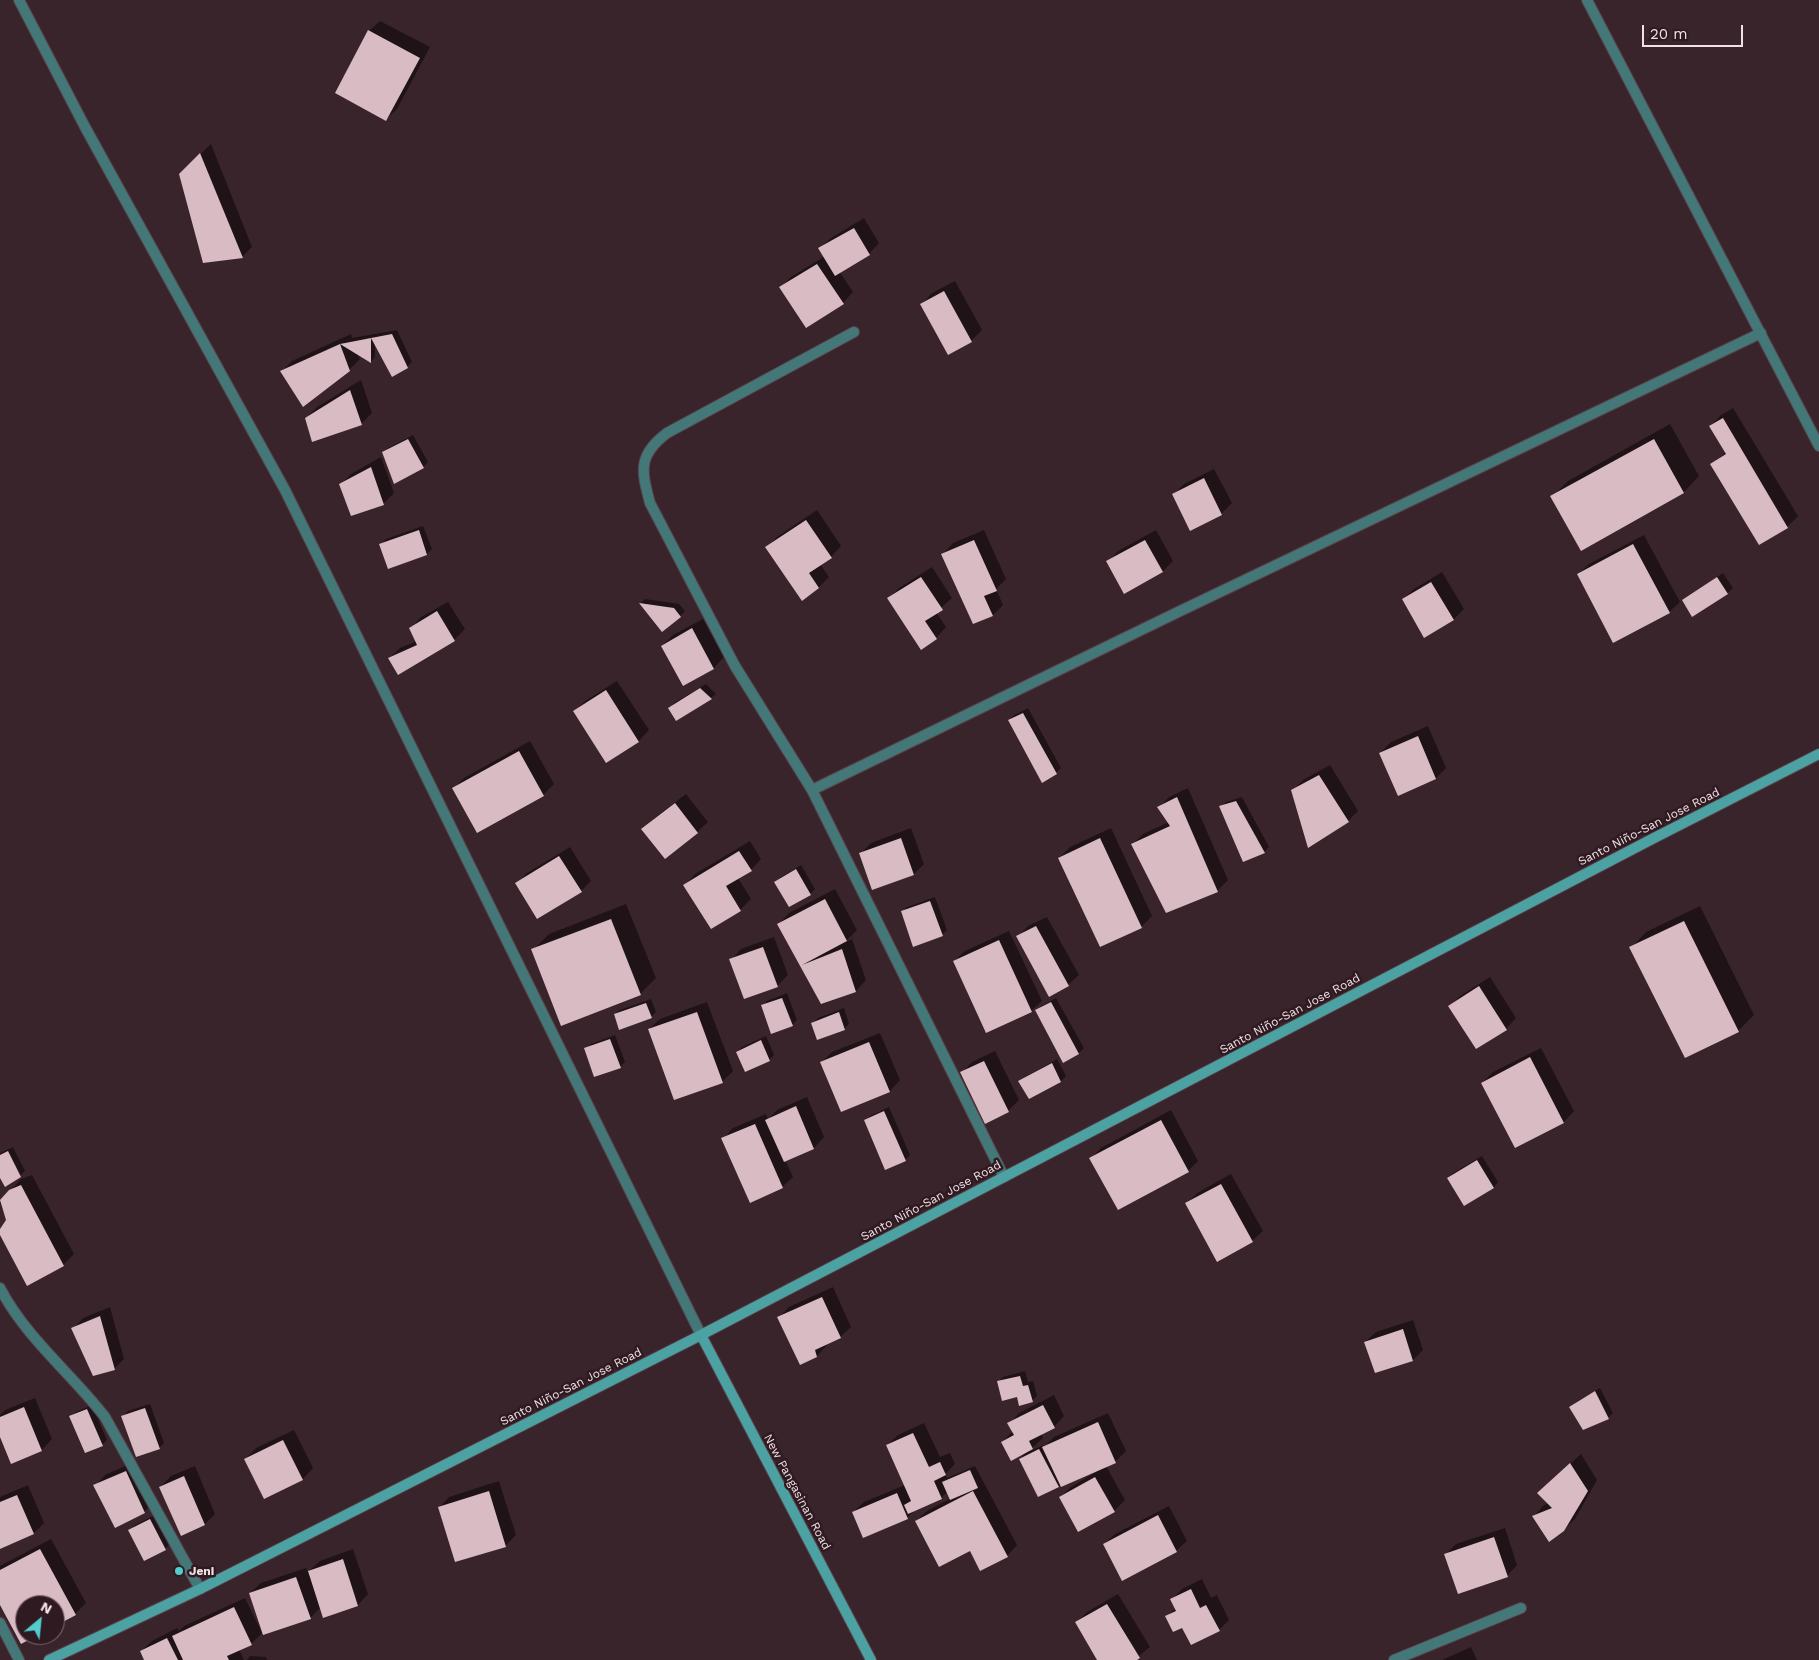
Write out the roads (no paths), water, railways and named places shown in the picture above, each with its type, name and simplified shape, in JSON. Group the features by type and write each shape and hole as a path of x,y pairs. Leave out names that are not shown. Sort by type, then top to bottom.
{"main road":[{"name":"Santo Niño-San Jose Road","path":"48,1660 200,1589 700,1335 1647,841 1819,754"},
{"name":"New Pangasinan Road","path":"700,1335 871,1660"}],"street":[{"path":"19,0 85,127 285,490 700,1335"},
{"path":"1587,0 1819,446"},
{"path":"854,332 667,433 649,449 643,477 650,503 735,666 812,790 1004,1177"},
{"path":"812,790 1176,612 1760,333"},
{"path":"0,1288 30,1333 92,1400 105,1417 200,1589"},
{"path":"1394,1660 1521,1608"},
{"path":"0,1623 20,1660"}],"place":[{"name":"Jeni","path":"179,1571"}]}
